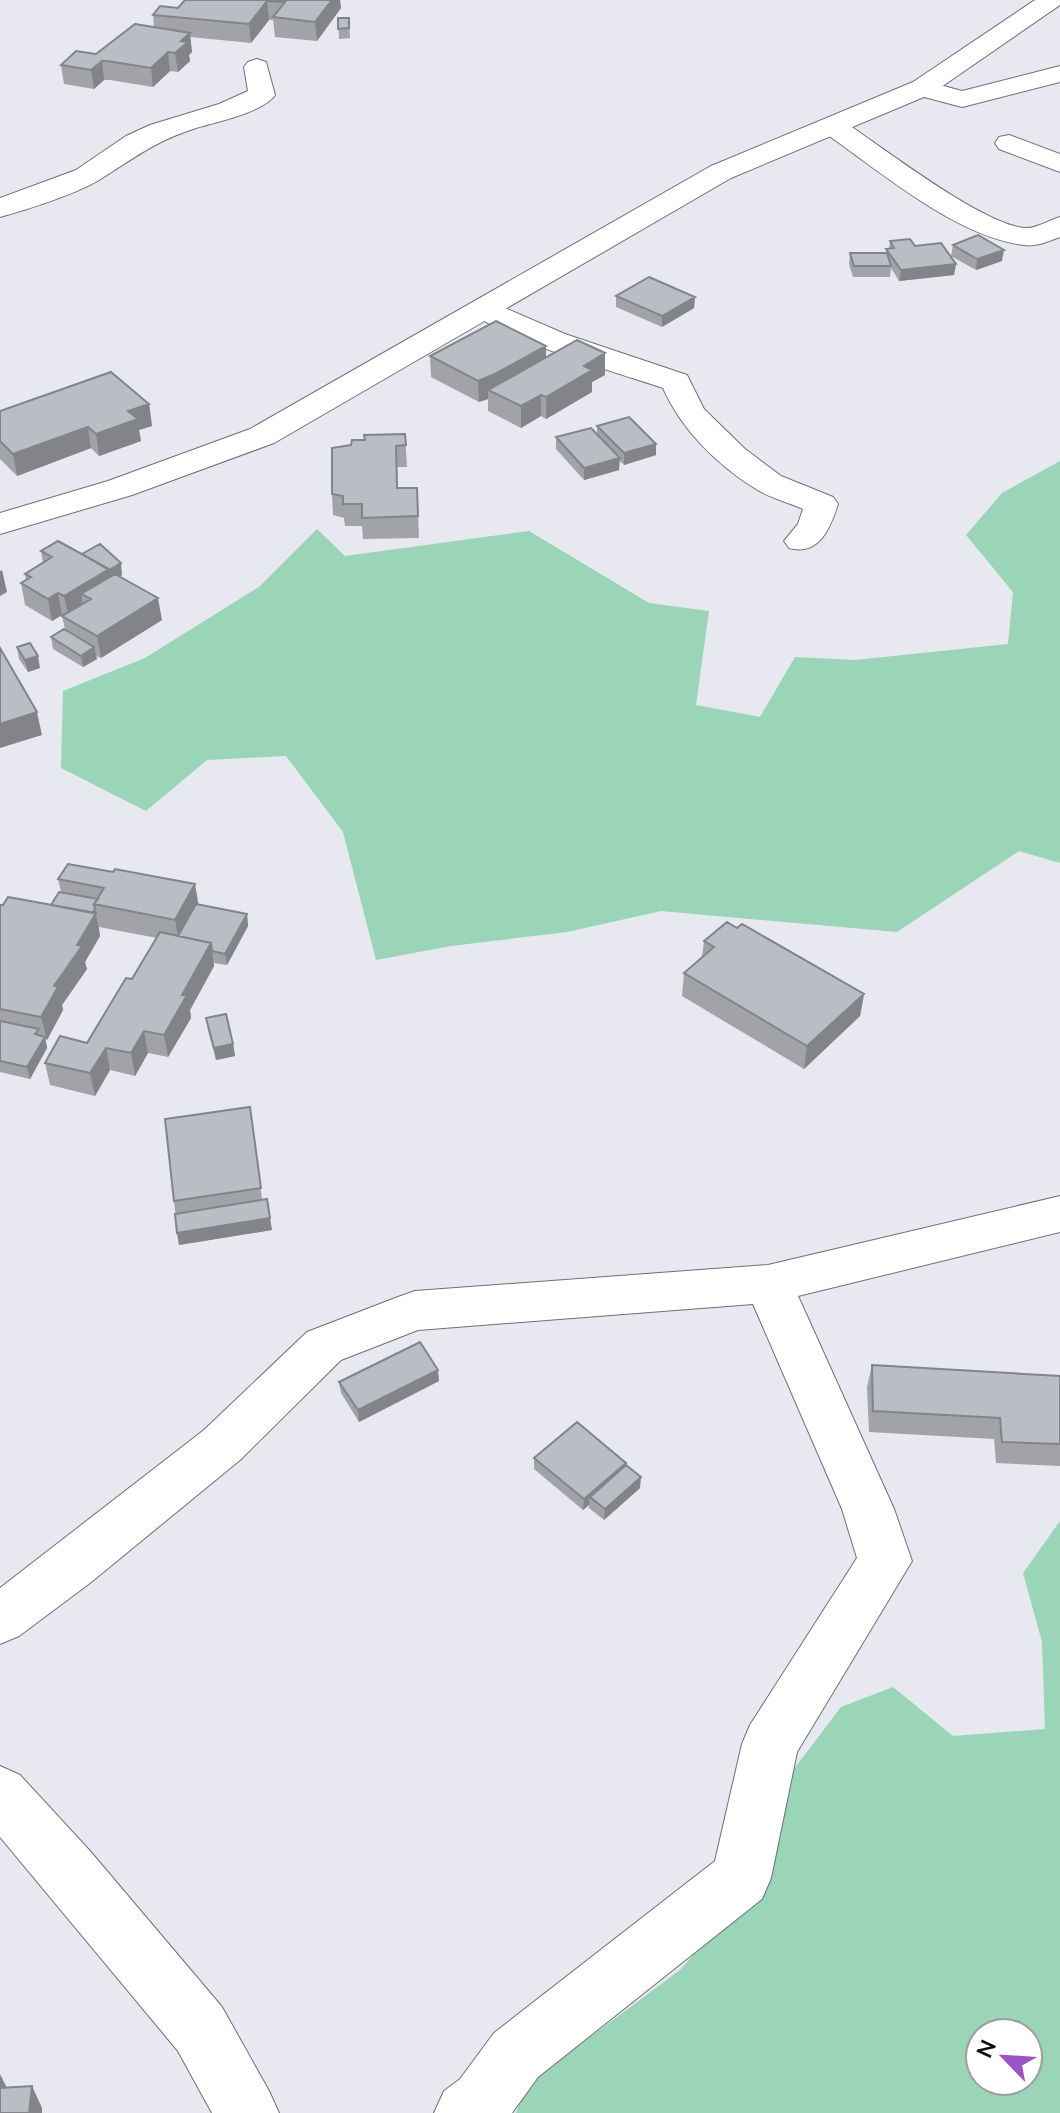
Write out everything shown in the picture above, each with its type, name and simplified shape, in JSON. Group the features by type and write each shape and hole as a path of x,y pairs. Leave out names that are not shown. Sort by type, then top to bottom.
{"street":[{"path":"0,524 120,488 262,436 721,172 922,88 1051,0"},
{"path":"0,208 86,176 136,142 160,131 228,110 262,95 257,67"},
{"path":"922,88 962,99 1060,74"},
{"path":"834,127 923,186 1004,234 1030,238 1060,226"},
{"path":"1009,143 1060,164"},
{"path":"484,308 515,326 561,345 676,382 690,413 733,456 769,483 821,504 814,526 801,541"},
{"path":"0,1619 222,1445 324,1346 415,1311 768,1284 1060,1214"},
{"path":"466,2113 482,2101 516,2055 741,1878 770,1744 885,1561 868,1509 768,1284"},
{"path":"0,1794 69,1871 200,2029 247,2113"}],"green space":[{"path":"1060,461 1060,863 1019,851 897,932 661,911 567,932 451,946 376,960 343,832 286,756 207,760 146,811 61,768 63,691 145,658 259,587 317,529 345,556 529,531 649,603 709,611 696,705 760,717 795,657 855,660 1008,644 1013,592 966,535 1002,493"},
{"path":"1060,1521 1060,2113 516,2113 526,2085 680,1970 762,1877 778,1790 841,1707 893,1687 953,1736 1045,1729 1042,1642 1023,1573"}],"building":[{"path":"185,0 332,0 315,22 273,17 285,2 267,1 249,24 153,15 160,6 178,8"},
{"path":"338,18 349,18 349,28 338,29"},
{"path":"135,24 190,33 181,41 188,42 175,53 168,52 151,68 107,61 102,61 91,70 61,65 76,51 96,54"},
{"path":"978,235 1004,250 977,259 953,245"},
{"path":"910,239 915,246 941,243 956,264 901,270 886,249 894,248 890,241"},
{"path":"850,253 887,253 891,266 854,266"},
{"path":"649,277 695,297 662,316 616,296"},
{"path":"496,321 546,346 478,381 430,356"},
{"path":"577,340 605,353 584,366 592,370 546,397 541,395 521,406 488,390"},
{"path":"111,372 149,404 128,411 138,419 96,434 88,427 13,454 0,441 0,411"},
{"path":"629,417 656,444 624,453 597,426"},
{"path":"591,428 620,458 584,468 556,437"},
{"path":"405,434 406,445 396,446 397,488 417,488 418,516 362,518 362,504 343,504 343,496 332,494 332,448 351,445 352,440 365,440 364,435"},
{"path":"58,541 109,569 64,596 58,593 48,599 21,583 31,577 25,574 52,557 41,551"},
{"path":"100,544 121,563 109,570 82,554"},
{"path":"115,574 158,598 97,636 62,616 91,599 81,594"},
{"path":"64,629 94,647 81,656 51,637"},
{"path":"30,643 38,656 25,660 17,647"},
{"path":"0,648 37,712 0,724"},
{"path":"68,864 195,884 175,920 94,904 104,888 58,879"},
{"path":"59,892 98,899 93,913 51,905"},
{"path":"8,897 96,913 77,945 82,946 54,986 58,987 41,1017 0,1009 0,905"},
{"path":"196,904 247,914 225,954 212,951 211,943 178,936"},
{"path":"727,922 737,928 742,924 864,994 807,1046 684,973 714,947 704,941"},
{"path":"160,932 211,943 164,1035 144,1031 131,1053 106,1048 90,1073 45,1063 60,1036 87,1043 126,978 132,979"},
{"path":"226,1014 233,1044 214,1048 206,1018"},
{"path":"0,1021 39,1029 35,1034 45,1037 27,1067 0,1061"},
{"path":"250,1107 261,1188 174,1201 165,1119"},
{"path":"267,1199 270,1218 177,1233 175,1214"},
{"path":"420,1342 438,1370 358,1410 339,1382"},
{"path":"872,1365 1060,1376 1060,1444 1002,1442 1000,1418 873,1411"},
{"path":"577,1422 626,1463 584,1499 534,1458"},
{"path":"626,1465 641,1477 605,1509 590,1497"},
{"path":"32,2086 29,2113 0,2113 0,2088"}]}
